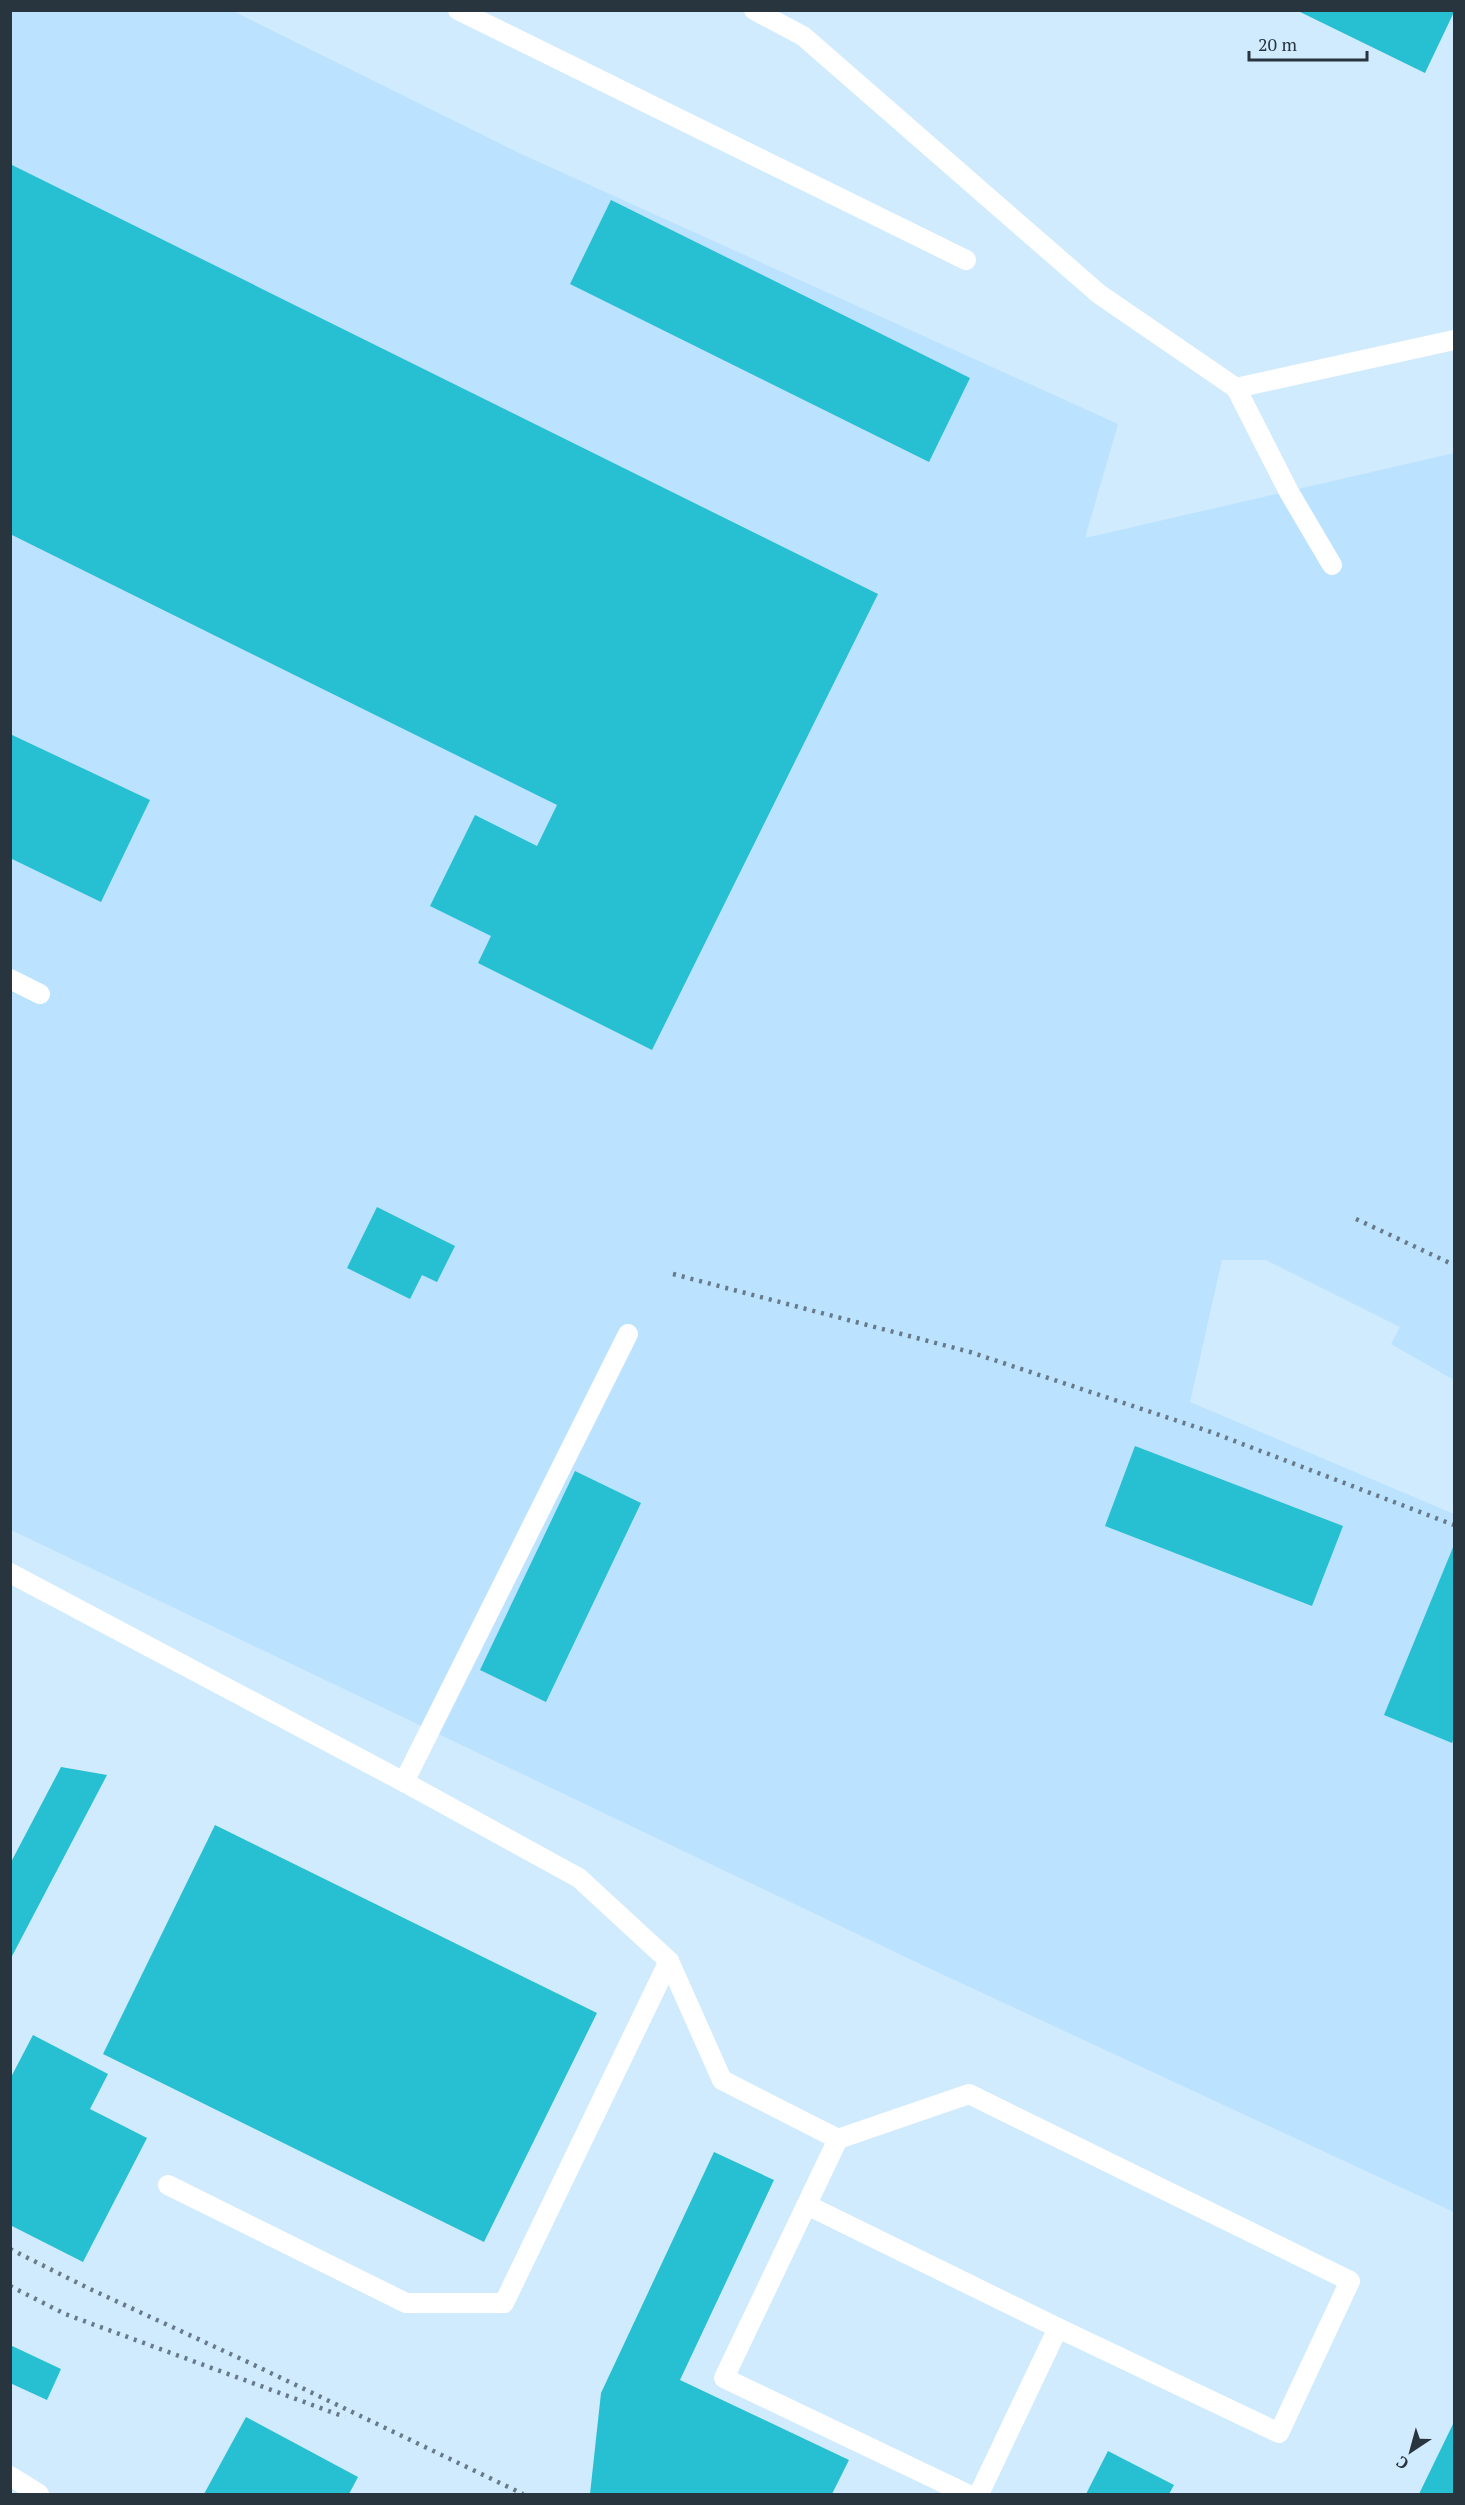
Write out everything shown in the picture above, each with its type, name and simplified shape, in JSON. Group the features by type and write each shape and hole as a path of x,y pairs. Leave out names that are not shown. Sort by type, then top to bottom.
{"lane":[{"path":"458,10 966,260"},
{"path":"754,10 803,36 1100,294 1236,388 1290,492 1332,566"},
{"path":"1236,388 1455,340"},
{"path":"10,979 40,994"},
{"path":"404,1782 628,1334"},
{"path":"10,1573 404,1782 579,1878 669,1961 722,2080 838,2139"},
{"path":"168,2185 406,2303 504,2303 669,1961"},
{"path":"807,2205 1279,2433 1350,2281 969,2094 838,2139 724,2378 967,2494"},
{"path":"979,2494 1058,2328"},
{"path":"10,2476 39,2494"}],"shaded area":[{"path":"10,11 233,11 519,153 1118,424 1085,538 1454,453 1454,1380 1391,1344 1400,1327 1266,1260 1222,1260 1190,1402 1454,1514 1454,2212 920,1964 11,1530"}],"building":[{"path":"1296,10 1454,10 1454,12 1425,73"},
{"path":"10,164 878,594 652,1050 478,963 491,936 430,906 475,815 537,846 557,805 10,534"},
{"path":"611,200 970,378 929,462 570,284"},
{"path":"10,734 150,800 101,902 10,858"},
{"path":"377,1207 455,1246 437,1282 422,1275 410,1299 347,1268"},
{"path":"1135,1446 1343,1526 1312,1606 1105,1526"},
{"path":"575,1471 641,1503 546,1702 480,1670"},
{"path":"1454,1545 1454,1738 1452,1743 1384,1715"},
{"path":"61,1767 107,1775 10,1960 10,1864"},
{"path":"215,1825 597,2013 484,2242 103,2054"},
{"path":"33,2035 108,2074 90,2109 147,2138 83,2262 10,2225 10,2079"},
{"path":"714,2152 774,2180 680,2380 849,2460 832,2494 590,2494 601,2393"},
{"path":"10,2345 61,2369 47,2400 10,2383"},
{"path":"246,2417 358,2477 349,2494 204,2494"},
{"path":"1454,2422 1454,2494 1419,2494"},
{"path":"1108,2451 1174,2485 1169,2494 1086,2494"}],"railway":[{"path":"1356,1219 1454,1265"},
{"path":"673,1274 970,1352 1211,1432 1454,1525"},
{"path":"10,2249 523,2494"},
{"path":"10,2286 65,2314 345,2417"}]}
